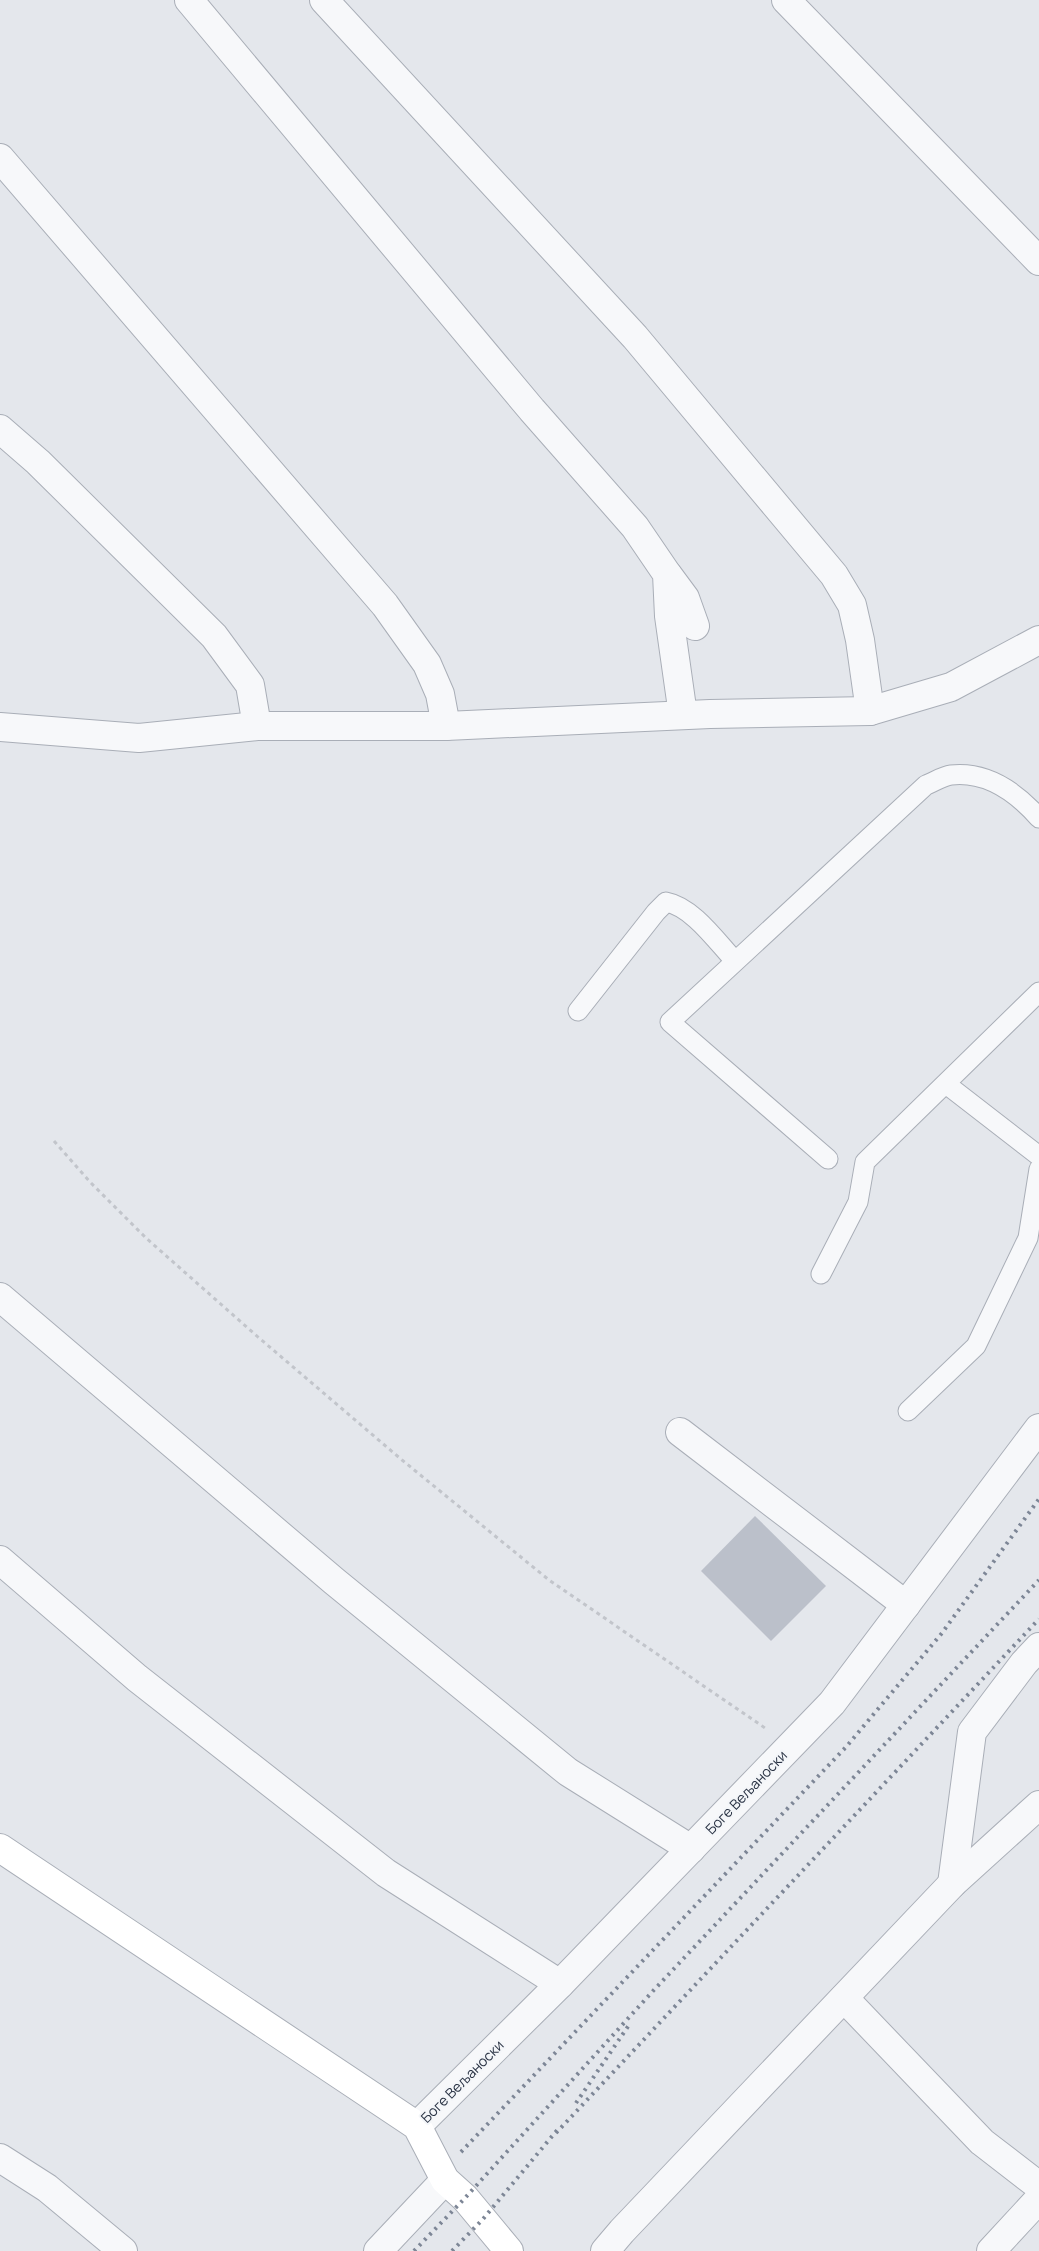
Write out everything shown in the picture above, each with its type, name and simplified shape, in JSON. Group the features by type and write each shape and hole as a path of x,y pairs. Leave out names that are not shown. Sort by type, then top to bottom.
{"main road":[{"path":"0,1848 417,2126 445,2180 465,2198 501,2248"}],"street":[{"path":"189,0 532,410 635,527 685,598 695,626"},
{"path":"324,0 635,338 834,575 852,605 860,640 870,712"},
{"path":"786,0 1039,261"},
{"path":"0,158 385,605 427,664 440,694 446,726"},
{"path":"0,429 38,462 214,636 250,685 257,726"},
{"path":"667,574 669,616 683,715"},
{"path":"0,727 139,738 257,726 446,726 683,715 870,712 951,687 1039,640"},
{"path":"0,1297 334,1581 568,1772 691,1849"},
{"name":"Боге Вељаноски","path":"417,2126 560,1984 832,1703 1039,1428"},
{"path":"680,1432 906,1605"},
{"path":"0,1560 137,1678 386,1873 560,1984"},
{"path":"952,1884 972,1732 1024,1663 1039,1647"},
{"path":"605,2251 952,1884 1039,1806"},
{"path":"844,1998 982,2142 1039,2186"},
{"path":"0,2158 47,2188 123,2251"},
{"path":"378,2251 445,2180"},
{"path":"991,2251 1039,2199"}],"lane":[{"path":"828,1159 670,1022 926,785 951,775 978,777 1004,787 1023,800 1039,818"},
{"path":"578,1011 666,902 676,904 689,912 735,961"},
{"path":"821,1274 858,1202 865,1162 1039,992"},
{"path":"946,1084 1039,1156"},
{"path":"908,1411 976,1346 1028,1238 1039,1169"}],"path":[{"path":"54,1141 90,1182 146,1238 258,1338 402,1460 549,1580 791,1746"}],"building":[{"path":"755,1516 826,1586 771,1641 701,1571"}],"railway":[{"path":"461,2152 846,1747 942,1633 1039,1499"},
{"path":"414,2251 465,2198 653,1991 1039,1580"},
{"path":"556,2133 1039,1619"},
{"path":"576,2103 629,2025"},
{"path":"452,2251 483,2219 559,2128"}]}
